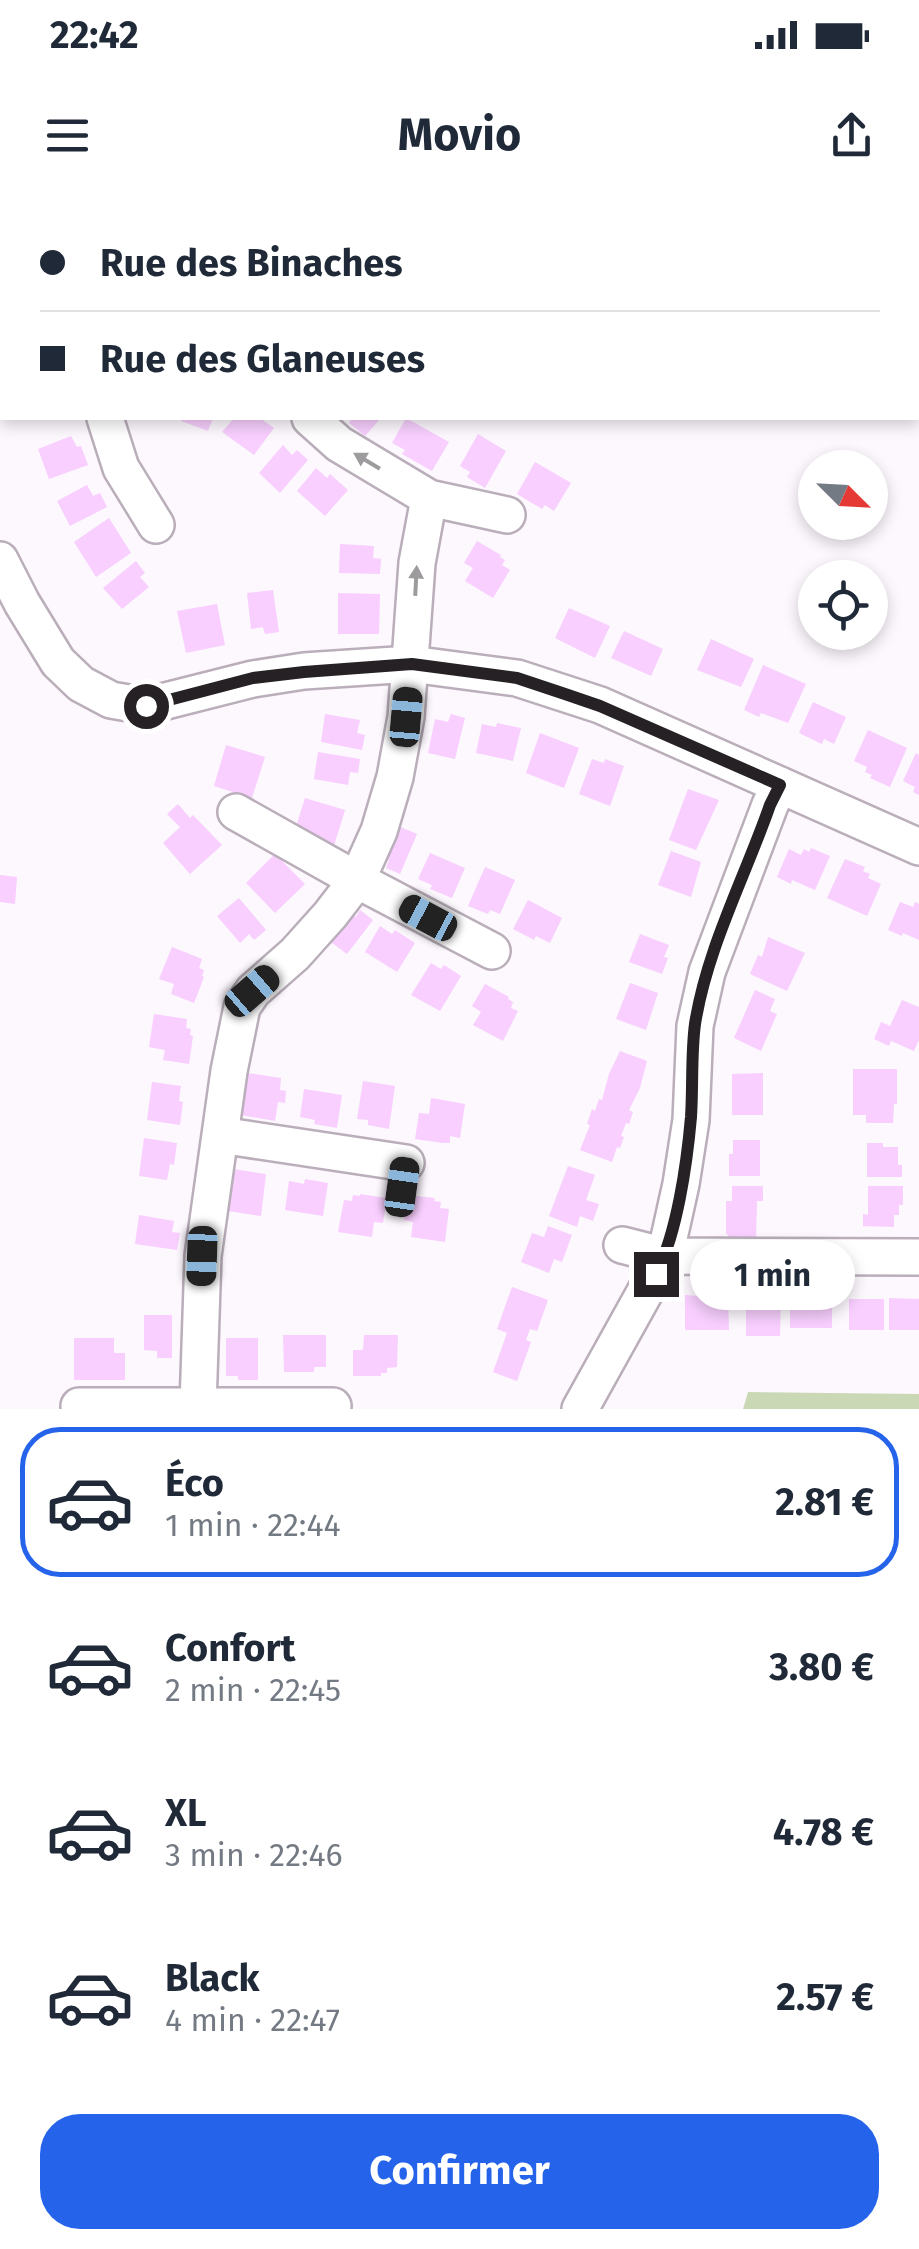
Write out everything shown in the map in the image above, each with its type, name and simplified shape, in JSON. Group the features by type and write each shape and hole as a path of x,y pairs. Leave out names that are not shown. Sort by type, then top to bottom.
{"street":[{"path":"106,420 121,468 156,526"},
{"path":"312,420 339,444 428,498 507,515"},
{"path":"198,1406 202,1256 242,1007 252,991 330,916 356,880 380,832 406,717 417,563 428,498"},
{"path":"0,560 58,662 81,684 111,700 146,706 253,678 412,664 517,678 600,706 919,847"},
{"path":"580,1409 665,1256 681,1184 695,1026 707,972 780,785"},
{"path":"236,812 492,952"},
{"path":"220,1135 405,1164"},
{"path":"622,1245 665,1256 919,1257"},
{"path":"79,1406 333,1406"}],"green space":[{"path":"748,1392 919,1394 919,1409 743,1409"}],"building":[{"path":"182,420 212,420 208,431"},
{"path":"232,420 263,420 274,428 254,455 222,432"},
{"path":"351,420 379,420 365,436 349,423"},
{"path":"405,420 449,442 432,471 402,454 405,450 392,443"},
{"path":"478,434 506,451 485,488 467,477 470,472 460,466"},
{"path":"71,436 77,447 81,446 88,465 49,479 38,449"},
{"path":"283,445 292,455 297,450 308,460 280,493 259,473"},
{"path":"535,462 571,483 554,511 545,505 542,509 517,494"},
{"path":"316,468 348,490 325,516 297,491"},
{"path":"87,485 93,496 100,493 107,507 70,526 57,501"},
{"path":"109,518 131,553 96,577 74,542"},
{"path":"477,541 501,555 505,560 502,565 510,570 493,598 465,581 473,568 464,563"},
{"path":"340,544 374,546 373,558 381,559 380,574 339,573"},
{"path":"136,561 145,573 140,577 149,587 122,609 103,588"},
{"path":"273,590 279,632 265,634 263,627 251,629 247,593"},
{"path":"338,593 380,594 379,634 338,634"},
{"path":"217,604 225,645 186,653 177,611"},
{"path":"569,608 610,626 595,658 555,638"},
{"path":"624,631 663,649 651,676 611,658"},
{"path":"711,639 754,659 741,687 697,670"},
{"path":"763,665 806,684 788,723 744,710"},
{"path":"813,702 846,717 834,744 824,739 822,744 799,733"},
{"path":"325,714 360,720 357,733 365,735 362,750 321,742"},
{"path":"451,714 465,718 455,759 428,753 435,719 448,722"},
{"path":"497,723 521,728 513,761 476,753 482,724 496,727"},
{"path":"868,730 907,748 890,787 870,778 872,775 865,772 867,767 854,761"},
{"path":"540,733 579,748 564,788 526,773"},
{"path":"226,745 265,757 252,798 214,786"},
{"path":"318,752 360,759 358,773 350,772 348,785 314,779"},
{"path":"916,753 919,795 913,792 915,787 903,781"},
{"path":"592,759 624,766 610,806 579,794"},
{"path":"688,789 719,800 696,850 669,840"},
{"path":"305,798 345,810 333,849 293,836"},
{"path":"178,804 222,845 190,874 163,843 180,827 167,814"},
{"path":"391,823 417,834 400,874 386,868 389,860 377,855"},
{"path":"811,848 830,856 815,890 777,877 789,849 801,855 804,849 809,852"},
{"path":"671,851 701,862 691,897 658,885"},
{"path":"430,853 465,868 452,898 418,879"},
{"path":"275,854 305,884 275,913 246,883"},
{"path":"845,859 865,867 868,878 881,884 867,916 827,898"},
{"path":"485,867 515,880 500,914 468,906"},
{"path":"0,875 17,877 15,904 0,902"},
{"path":"239,898 266,930 254,940 249,934 240,943 217,916"},
{"path":"528,900 562,918 550,943 513,929"},
{"path":"900,902 913,907 915,902 919,904 919,940 888,930"},
{"path":"345,908 356,917 360,910 373,920 347,954 324,937"},
{"path":"380,926 415,943 397,972 365,952"},
{"path":"640,934 669,945 662,974 629,962"},
{"path":"768,937 805,953 787,991 750,974 758,955 762,957"},
{"path":"172,947 202,959 199,968 204,970 204,977 194,1003 171,994 174,984 159,979"},
{"path":"431,963 441,969 444,965 461,976 440,1011 411,995"},
{"path":"630,983 658,993 646,1030 616,1019"},
{"path":"485,984 509,997 513,1002 511,1008 518,1011 503,1041 473,1025 481,1012 472,1006"},
{"path":"755,990 775,999 770,1011 777,1014 761,1051 734,1038"},
{"path":"902,1000 919,1007 919,1040 914,1051 874,1039 881,1022 890,1026"},
{"path":"154,1014 187,1019 186,1028 191,1029 193,1036 189,1064 163,1060 165,1050 149,1047"},
{"path":"620,1051 647,1061 629,1110 633,1112 629,1124 626,1123 612,1162 580,1150 592,1109 595,1111 599,1099 602,1100"},
{"path":"853,1069 897,1069 893,1123 866,1123 866,1115 853,1115"},
{"path":"241,1072 281,1078 285,1103 278,1102 275,1121 235,1114"},
{"path":"763,1073 763,1115 732,1115 732,1074"},
{"path":"363,1081 395,1086 389,1129 357,1119"},
{"path":"152,1082 181,1086 180,1125 147,1120"},
{"path":"304,1089 342,1095 337,1128 300,1117"},
{"path":"431,1098 465,1104 460,1138 450,1136 450,1143 415,1139 419,1113 429,1114"},
{"path":"144,1138 177,1143 167,1180 139,1176"},
{"path":"733,1140 760,1140 760,1176 729,1176"},
{"path":"867,1143 898,1147 902,1177 867,1177"},
{"path":"568,1166 595,1175 586,1200 599,1204 593,1221 580,1216 577,1227 549,1216"},
{"path":"227,1168 266,1174 261,1216 221,1210"},
{"path":"305,1179 328,1183 323,1216 285,1210 289,1181 304,1184"},
{"path":"732,1186 763,1186 763,1201 757,1201 756,1239 728,1239 726,1235 726,1201 732,1201"},
{"path":"868,1186 903,1186 903,1205 899,1205 899,1215 894,1215 894,1227 863,1226 863,1214 868,1215"},
{"path":"353,1195 387,1198 383,1223 374,1222 372,1237 338,1232 344,1200 352,1201"},
{"path":"407,1195 435,1198 434,1201 441,1202 440,1208 449,1209 445,1242 411,1237 413,1222 404,1220"},
{"path":"139,1215 174,1221 172,1232 180,1233 177,1250 135,1244"},
{"path":"548,1226 572,1235 562,1262 554,1259 549,1273 521,1262 532,1233 544,1237"},
{"path":"512,1287 548,1300 537,1331 530,1329 526,1340 531,1342 517,1381 493,1372 507,1333 497,1329"},
{"path":"685,1295 728,1298 729,1330 685,1330"},
{"path":"757,1295 781,1295 780,1336 746,1336 746,1301 757,1300"},
{"path":"889,1298 919,1299 919,1330 889,1330"},
{"path":"790,1299 832,1299 832,1328 790,1328"},
{"path":"849,1299 884,1299 884,1330 849,1330"},
{"path":"144,1315 172,1315 172,1358 157,1358 157,1351 144,1350"},
{"path":"283,1335 326,1335 326,1367 314,1367 314,1372 284,1372"},
{"path":"364,1335 398,1335 397,1367 387,1368 381,1376 353,1376 353,1350 363,1350"},
{"path":"74,1338 114,1338 114,1353 125,1353 125,1380 74,1380"},
{"path":"226,1338 258,1338 258,1380 226,1376"}],"route":[{"path":"146,706 253,678 412,664 517,678 600,706 780,785 707,972 695,1026 691,1120 681,1184 665,1256 656,1274"}]}
